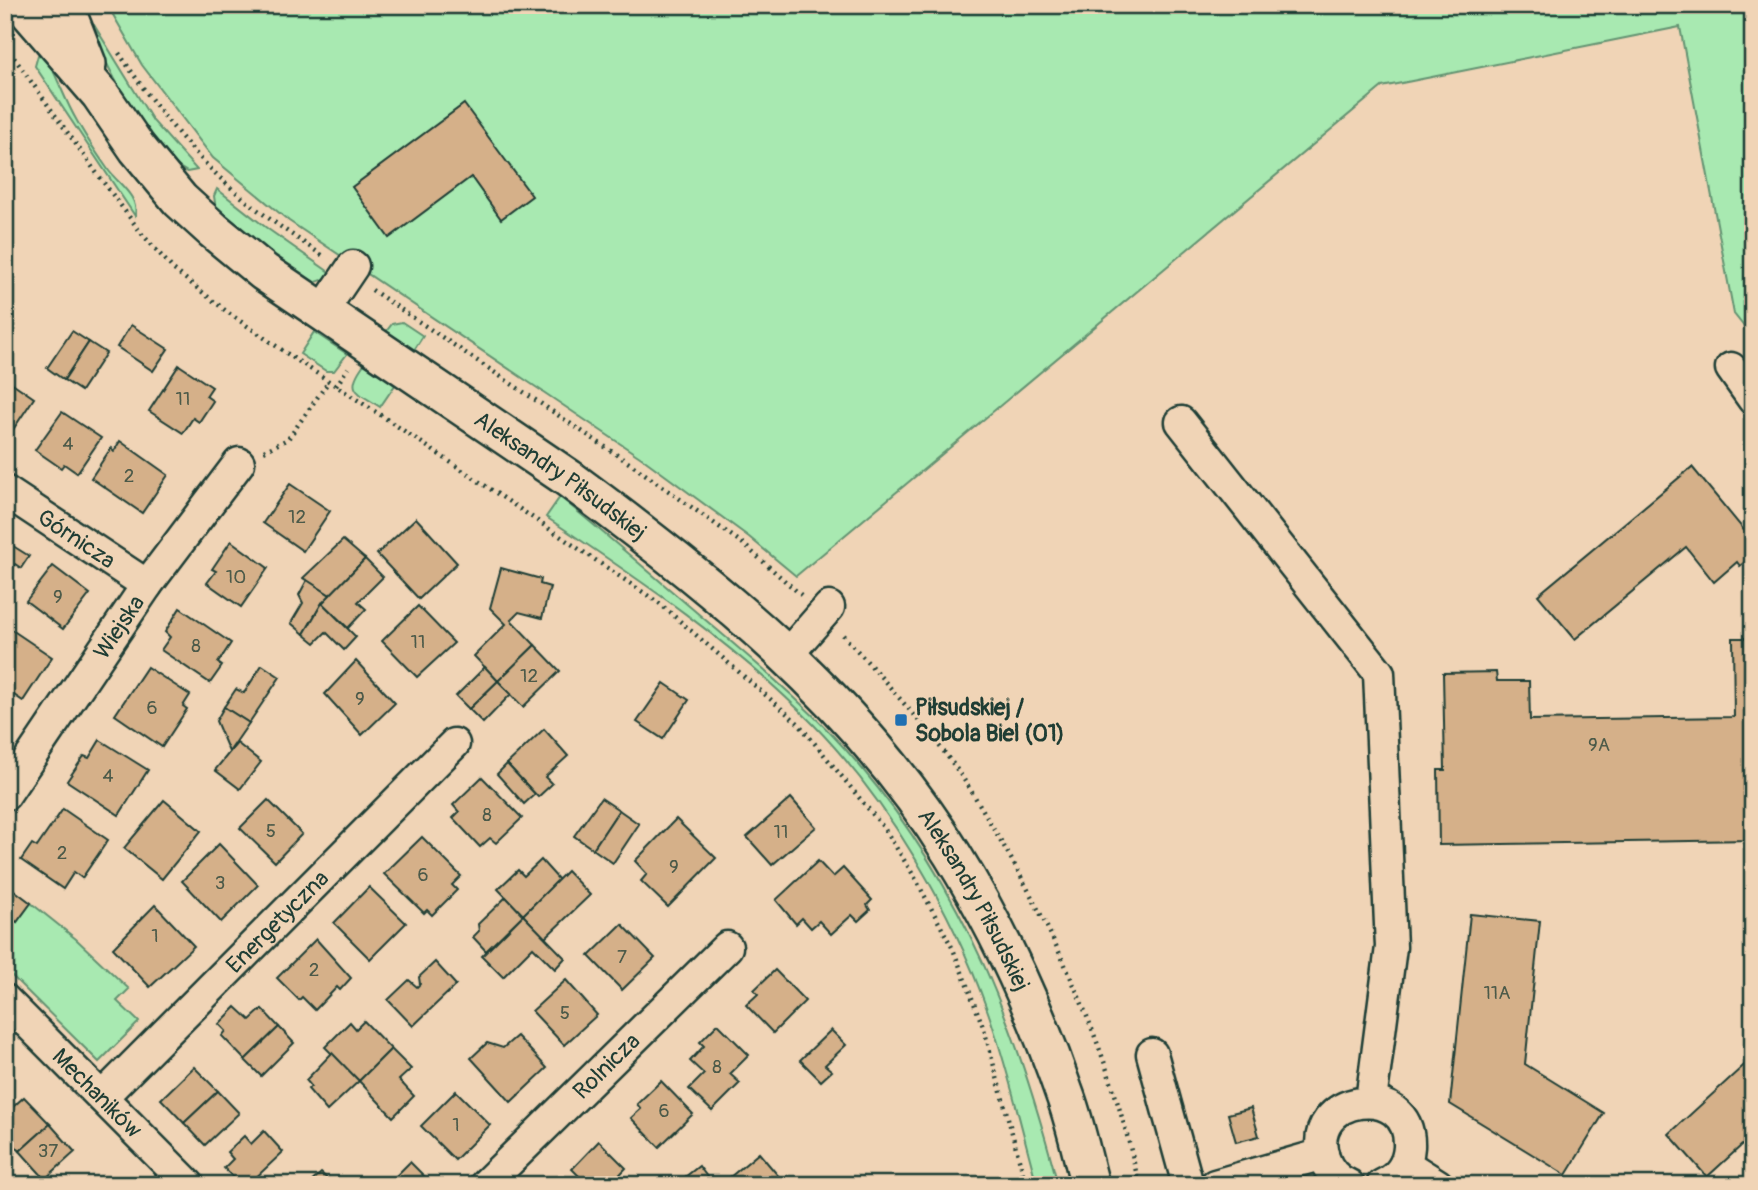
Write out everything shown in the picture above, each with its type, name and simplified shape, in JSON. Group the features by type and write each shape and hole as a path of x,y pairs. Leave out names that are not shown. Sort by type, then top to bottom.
{"street":[{"name":"Aleksandry Piłsudskiej","path":"23,5 100,94 137,148 180,200 264,272 605,505 685,567 786,655 830,698 914,800 958,865 993,926 1031,1007 1067,1100 1090,1185"},
{"name":"Aleksandry Piłsudskiej","path":"64,5 100,94"},
{"path":"322,312 353,266"},
{"path":"1731,368 1753,399"},
{"path":"1181,422 1379,673 1391,947 1371,1101"},
{"name":"Wiejska","path":"5,795 147,585 239,463"},
{"name":"Górnicza","path":"5,491 147,585"},
{"path":"786,655 828,607"},
{"name":"Energetyczna","path":"102,1097 454,744"},
{"name":"Rolnicza","path":"485,1185 727,947"},
{"name":"Mechaników","path":"5,1000 189,1185"},
{"path":"1152,1055 1188,1185"},
{"path":"1349,1185 1334,1175 1323,1154 1322,1143 1329,1120 1347,1105 1371,1101 1393,1110 1407,1129 1409,1153 1405,1164 1398,1174 1382,1185"},
{"path":"1215,1185 1323,1154"},
{"path":"1405,1164 1438,1185"}],"path":[{"path":"10,52 142,234 173,269 230,314 659,603 799,723 884,828 914,876 953,949 984,1030 1026,1185"},
{"path":"239,463 288,439 328,381"}],"green space":[{"path":"119,5 1753,5 1753,338 1734,314 1680,27 1382,87 796,576 749,537 643,459 289,221 213,158 142,65 112,13"},
{"path":"89,24 94,25 153,121 197,170 187,172 172,162 143,127 117,84"},
{"path":"44,53 84,134 131,197 135,216 35,66 38,55"},
{"path":"217,189 332,274 316,282 298,278 216,210 214,196"},
{"path":"402,322 423,336 411,355 382,337 392,324"},
{"path":"314,332 347,354 334,371 326,371 300,354"},
{"path":"364,364 395,385 380,407 360,394 354,386"},
{"path":"560,497 804,707 842,745 897,814 930,863 983,964 1025,1071 1058,1185 1037,1185 1002,1055 973,974 916,859 867,788 813,724 751,666 651,588 546,517"},
{"path":"31,903 76,939 129,989 117,1001 139,1022 99,1062 5,969 5,913 17,922"}],"building":[{"path":"464,104 532,196 501,219 471,177 389,238 352,187"},
{"path":"131,325 168,349 153,371 117,347"},
{"path":"72,331 89,342 64,380 47,368"},
{"path":"89,342 106,353 81,391 64,380"},
{"path":"179,365 212,387 206,396 213,401 199,422 193,418 183,433 149,411"},
{"path":"5,378 34,398 8,437 5,435"},
{"path":"62,412 101,438 77,473 64,464 61,468 35,450"},
{"path":"120,441 168,475 142,513 91,478 111,448 114,451"},
{"path":"1692,467 1753,541 1753,555 1740,566 1737,562 1714,582 1686,547 1575,639 1538,595"},
{"path":"290,484 330,511 303,551 263,523"},
{"path":"416,518 457,563 419,599 377,554"},
{"path":"343,540 365,559 330,595 303,578"},
{"path":"5,541 29,556 21,568 15,564 5,577"},
{"path":"231,541 268,568 241,607 207,583 216,571 212,569"},
{"path":"365,559 383,577 358,602 366,609 348,628 322,603"},
{"path":"53,566 90,594 63,629 26,601"},
{"path":"501,568 541,579 540,584 550,587 542,618 519,612 511,620 535,645 498,681 474,656 506,624 490,608"},
{"path":"307,580 330,595 322,603 304,634 291,623 303,603 299,595"},
{"path":"322,603 356,637 344,650 326,632 315,643 304,634"},
{"path":"418,606 454,643 417,677 382,641"},
{"path":"180,608 231,643 218,663 222,666 210,683 161,650 170,637 165,632"},
{"path":"9,628 52,657 23,701 5,689 5,634"},
{"path":"1733,638 1753,638 1753,840 1439,845 1438,770 1445,770 1443,673 1496,672 1497,681 1529,681 1530,720 1734,717"},
{"path":"535,645 560,671 523,707 498,681"},
{"path":"356,661 395,703 362,735 325,694"},
{"path":"262,665 280,677 249,723 224,707 236,689 244,693"},
{"path":"147,667 190,695 183,706 187,709 162,747 115,715"},
{"path":"485,667 498,681 469,709 456,696"},
{"path":"498,681 511,694 483,723 469,709"},
{"path":"664,683 689,700 663,739 637,722"},
{"path":"224,707 249,723 229,752 216,721"},
{"path":"544,729 568,756 545,777 552,784 538,797 507,764"},
{"path":"100,740 148,770 119,815 67,781 84,756 89,758"},
{"path":"237,743 261,762 240,789 215,770"},
{"path":"507,764 535,794 524,804 497,774"},
{"path":"482,777 522,818 496,843 490,838 480,847 453,818 459,812 453,805"},
{"path":"601,798 619,810 593,849 574,836"},
{"path":"791,798 816,827 772,865 747,837"},
{"path":"164,800 201,831 162,879 124,848"},
{"path":"268,800 302,834 275,862 240,828"},
{"path":"63,809 108,840 82,878 74,872 63,889 21,860 32,844 37,847"},
{"path":"619,810 639,824 613,863 593,849"},
{"path":"676,819 716,858 668,907 641,881 647,874 635,861"},
{"path":"422,837 461,876 452,885 457,890 432,915 427,910 424,913 384,874"},
{"path":"219,844 258,885 221,922 182,881"},
{"path":"541,860 559,880 523,915 498,889 518,870 524,876"},
{"path":"818,861 833,877 843,868 872,900 867,905 870,910 858,921 852,915 831,934 819,921 811,928 802,918 796,924 776,900"},
{"path":"567,871 590,895 545,938 523,915"},
{"path":"369,887 406,923 370,959 334,923"},
{"path":"14,890 31,903 17,922 5,913 5,902"},
{"path":"506,897 523,915 486,951 473,937 479,931 478,924"},
{"path":"155,905 194,946 150,987 113,948"},
{"path":"1470,914 1540,921 1525,1064 1604,1113 1566,1175 1450,1104"},
{"path":"523,915 565,958 555,969 533,947 503,977 482,956"},
{"path":"622,924 655,958 622,990 589,956"},
{"path":"316,939 351,978 340,990 337,987 315,1010 302,997 299,1000 277,978"},
{"path":"435,962 456,985 413,1026 388,1000 409,980 417,987 420,984 419,977"},
{"path":"775,970 805,1001 773,1033 746,1005 758,994 754,990"},
{"path":"566,980 597,1015 564,1045 532,1011"},
{"path":"236,1007 250,1020 262,1009 279,1027 245,1060 222,1036 226,1031 219,1024"},
{"path":"364,1021 391,1049 359,1081 325,1047 350,1022 356,1029"},
{"path":"718,1024 749,1055 730,1074 740,1083 712,1111 689,1089 704,1074 690,1061 704,1046 700,1042"},
{"path":"279,1027 294,1043 261,1076 245,1060"},
{"path":"831,1030 846,1045 825,1065 832,1071 821,1081 800,1060"},
{"path":"517,1036 547,1068 511,1102 471,1058 487,1043 503,1048"},
{"path":"391,1049 411,1069 399,1080 414,1096 393,1117 359,1081"},
{"path":"332,1053 359,1081 327,1111 308,1089 311,1086 306,1080"},
{"path":"1753,1057 1753,1135 1707,1177 1669,1134"},
{"path":"194,1067 218,1091 184,1123 161,1099"},
{"path":"661,1081 693,1114 659,1147 631,1118 641,1109 637,1104"},
{"path":"218,1091 239,1113 205,1145 184,1123"},
{"path":"456,1091 490,1125 455,1160 421,1126"},
{"path":"24,1097 50,1124 20,1151 5,1135 5,1114"},
{"path":"1251,1108 1259,1136 1236,1142 1228,1114"},
{"path":"50,1124 75,1152 45,1179 20,1151"},
{"path":"264,1131 283,1152 248,1185 240,1185 224,1168 233,1159 227,1152 244,1136 251,1144"},
{"path":"599,1141 626,1168 610,1185 588,1185 572,1169"},
{"path":"759,1153 786,1185 734,1185 729,1178"},
{"path":"410,1162 429,1181 425,1185 387,1185"},
{"path":"699,1166 713,1185 675,1185"},
{"path":"321,1173 334,1185 308,1185"}],"place":[{"name":"Piłsudskiej / Sobola Biel (01)","path":"901,720"}]}
